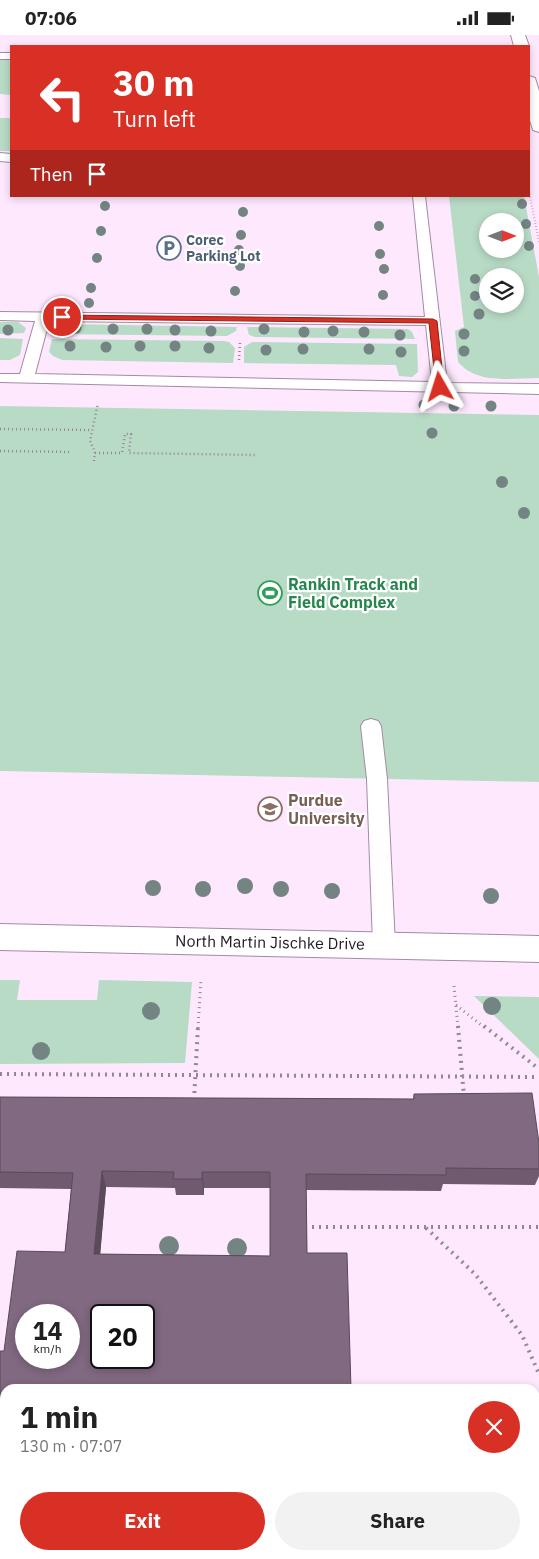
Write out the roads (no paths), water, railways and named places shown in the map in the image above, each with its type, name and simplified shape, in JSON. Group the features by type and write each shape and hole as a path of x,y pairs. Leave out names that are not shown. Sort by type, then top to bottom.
{"street":[{"path":"530,86 539,127"},
{"name":"North Martin Jischke Drive","path":"0,937 539,949"}],"lane":[{"path":"419,197 440,387"},
{"path":"0,316 433,321"},
{"path":"26,379 43,316"},
{"path":"0,378 539,389"},
{"path":"371,726 377,779 384,945"}],"place":[{"name":"Corec Parking Lot","path":"169,248"},
{"name":"Rankin Track and Field Complex","path":"270,593"},
{"name":"Purdue University","path":"270,809"}]}
